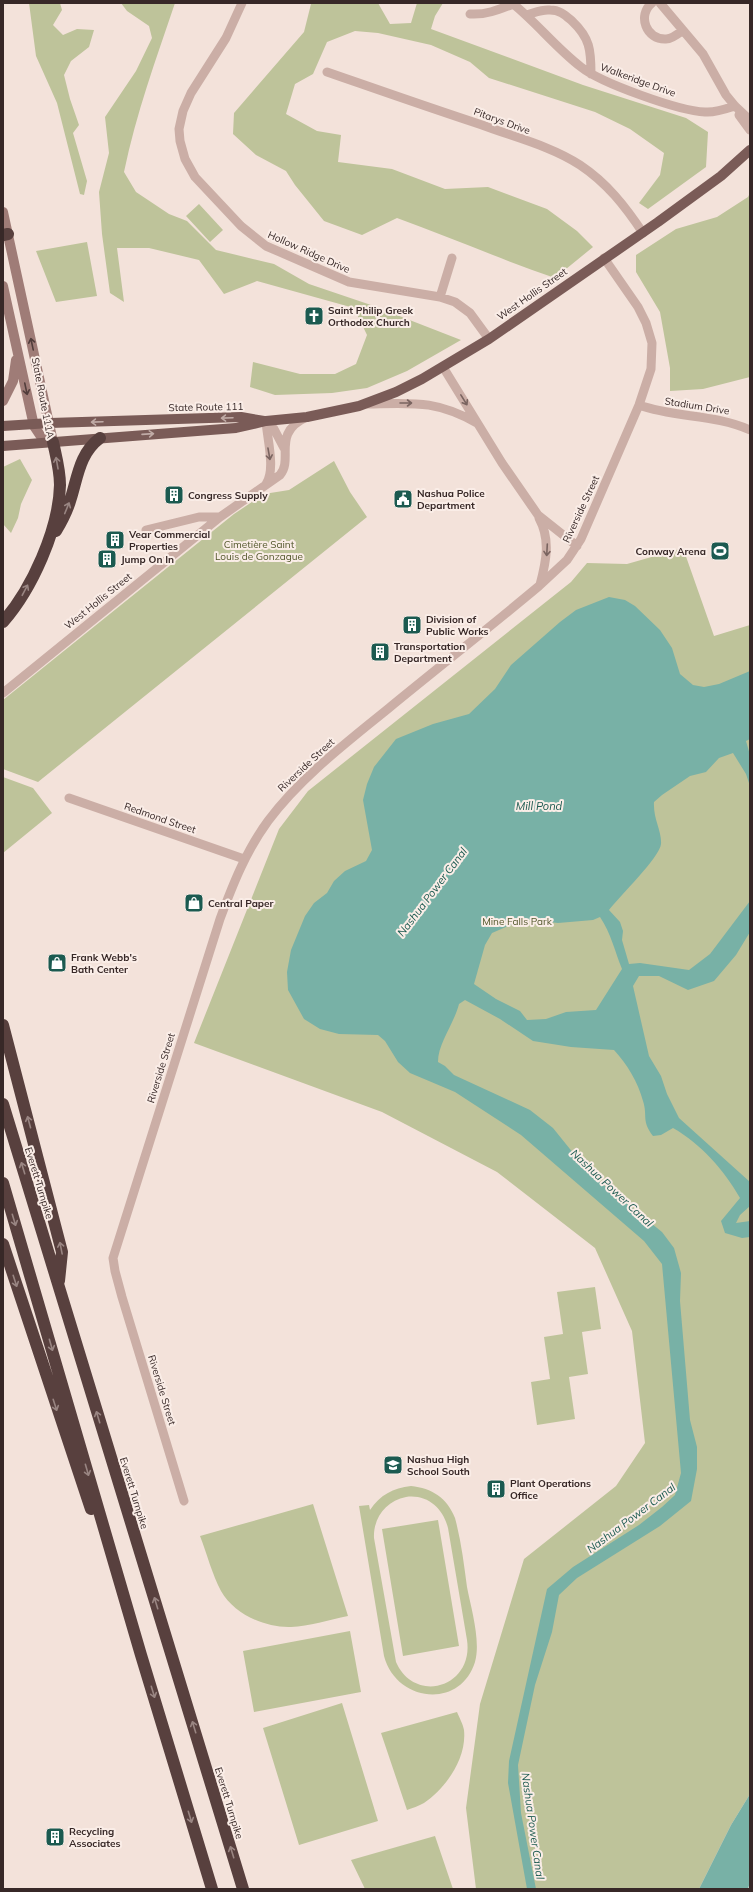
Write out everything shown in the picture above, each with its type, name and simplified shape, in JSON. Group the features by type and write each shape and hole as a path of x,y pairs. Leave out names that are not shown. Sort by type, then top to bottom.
{"highway":[{"path":"3,622 24,593 42,555 68,507 84,455 100,438"},
{"path":"42,555 54,520 59,496 59,474 53,442"},
{"path":"3,1025 62,1252 58,1286"},
{"name":"Everett Turnpike","path":"3,1104 243,1889"},
{"path":"3,1183 141,1655 212,1889"},
{"path":"3,1244 62,1427 141,1655"}],"main road":[{"name":"West Hollis Street","path":"266,421 307,417 367,404 396,392 443,367 489,339 604,258 644,233 715,180 750,150"},
{"name":"State Route 111A","path":"3,212 6,235 50,423 53,442"},
{"name":"State Route 111A","path":"3,286 33,424 40,436 53,442"},
{"path":"3,401 11,386 15,371 14,338"},
{"name":"State Route 111","path":"3,426 50,423 241,417 266,421"},
{"name":"State Route 111","path":"3,446 236,428 266,421"}],"street":[{"name":"Hollow Ridge Drive","path":"242,3 226,38 182,111 179,129 180,141 185,159 191,171 241,226 257,241 276,252 349,282 440,297 455,302 470,312 489,339"},
{"path":"470,14 492,12 512,3"},
{"name":"Walkeridge Drive","path":"512,3 573,61 591,74 662,102 696,111 714,112 735,106"},
{"path":"652,3 647,8 643,16 645,26 650,32 658,37 666,39 674,37 683,30"},
{"path":"660,3 703,54 726,96 750,120"},
{"path":"526,15 551,10 558,11 567,16 580,28 588,41 591,74"},
{"name":"Pitarys Drive","path":"327,72 564,156 580,165 610,189 644,233"},
{"path":"735,106 750,130"},
{"path":"440,297 452,258"},
{"name":"Riverside Street","path":"184,1501 122,1297 113,1258 220,918 244,859 267,822 295,788 364,729 539,586 567,560 577,546 639,405 652,363 650,333 638,307 604,258"},
{"path":"443,367 538,515 544,529 547,544 546,563 539,586"},
{"path":"367,404 406,403 438,405 457,412 478,423"},
{"name":"Stadium Drive","path":"639,405 659,411 722,420 750,430"},
{"name":"West Hollis Street","path":"3,693 220,517 283,472 285,463 284,449 287,437 292,428 307,417"},
{"path":"265,485 270,478 272,469 266,421"},
{"name":"West Hollis Street","path":"266,421 276,432 284,449"},
{"path":"538,515 577,546"},
{"path":"146,530 199,517 220,517"},
{"name":"Redmond Street","path":"69,798 244,859"}],"green space":[{"path":"29,3 60,3 62,10 53,25 63,35 77,29 94,30 89,47 71,61 64,75 79,125 73,133 87,181 84,195 80,194 57,103 36,56"},
{"path":"121,3 175,3 140,108 124,172 136,192 169,214 187,221 216,250 274,264 309,284 371,305 461,340 407,371 367,388 332,393 275,395 250,387 253,362 300,374 335,374 356,364 367,335 354,308 257,281 224,294 199,260 149,248 117,248 124,302 110,293 102,234 99,192 109,153 105,117 136,71 152,38 149,26 127,11"},
{"path":"378,3 390,24 411,23 417,3 443,3 435,16 431,29 583,85 686,118 708,132 706,167 648,209 639,203 660,175 664,153 630,129 595,112 489,78 470,62 431,45 378,33 355,31 327,42 313,74 295,84 286,114 317,131 341,135 338,162 392,169 445,189 488,187 547,209 577,231 593,247 555,278 397,218 362,235 324,221 295,185 286,171 256,155 233,134 234,113 304,32 311,4"},
{"path":"750,193 750,377 703,389 670,391 670,368 660,312 636,272 636,255 676,229 717,217 748,197"},
{"path":"199,204 223,230 210,242 186,216"},
{"path":"87,242 97,296 56,302 36,251"},
{"path":"20,459 32,480 21,504 18,518 11,533 3,524 3,467"},
{"name":"Cimetière Saint Louis de Gonzague","path":"334,461 350,492 367,517 38,782 3,769 3,700 234,514 264,494 289,490"},
{"name":"Mine Falls Park","path":"683,548 714,636 750,625 750,1794 731,1825 699,1889 476,1889 466,1808 480,1704 524,1559 616,1486 645,1443 632,1331 595,1248 497,1172 382,1112 194,1043 279,829 308,791 571,582 587,563 627,564"},
{"path":"3,777 33,788 52,813 3,853"},
{"path":"595,1287 601,1329 582,1332 588,1374 569,1377 575,1419 537,1425 531,1382 550,1379 544,1337 563,1334 557,1292"},
{"path":"411,1486 426,1489 438,1495 452,1511 461,1543 467,1587 475,1624 477,1654 475,1662 467,1677 456,1688 443,1693 428,1694 414,1691 401,1683 391,1671 384,1656 359,1506 369,1505 370,1510 378,1500 388,1493 398,1488","holes":["414,1497 427,1500 433,1504 446,1521 467,1640 467,1656 462,1669 453,1679 441,1685 429,1686 416,1683 405,1675 396,1662 374,1538 374,1531 378,1517 387,1506 399,1499"]},
{"path":"313,1504 348,1616 312,1624 281,1627 261,1622 242,1613 221,1591 212,1571 200,1536"},
{"path":"438,1520 459,1646 403,1656 382,1529"},
{"path":"350,1631 361,1692 254,1712 243,1651"},
{"path":"342,1703 378,1821 299,1845 263,1728"},
{"path":"457,1712 464,1730 464,1741 462,1751 453,1771 447,1781 432,1797 422,1804 407,1810 381,1733"},
{"path":"435,1836 453,1889 365,1889 351,1860"}],"water":[{"name":"Mill Pond","path":"609,597 625,600 635,606 660,630 672,648 680,674 693,685 704,687 719,684 750,671 750,739 746,741 750,755 750,786 746,774 733,753 719,758 706,772 690,776 654,802 655,814 661,839 659,850 647,867 609,910 620,922 623,931 622,940 629,964 640,963 689,970 710,954 750,901 750,932 736,955 714,981 688,990 659,976 639,976 633,986 649,1056 661,1076 667,1094 679,1118 750,1182 750,1206 740,1215 736,1223 750,1221 750,1237 742,1238 725,1233 721,1221 740,1198 727,1178 711,1158 683,1134 673,1128 661,1135 653,1136 649,1131 641,1094 635,1080 628,1067 614,1050 571,1047 533,1041 500,1019 465,1000 459,1004 454,1019 443,1041 438,1062 445,1066 454,1075 530,1110 553,1128 578,1159 600,1182 662,1232 674,1248 681,1273 680,1301 690,1420 697,1447 697,1469 691,1501 660,1526 577,1578 559,1595 552,1632 535,1685 518,1765 521,1813 536,1889 527,1889 508,1783 509,1761 547,1589 573,1567 639,1525 662,1507 675,1495 681,1473 662,1264 644,1241 521,1135 455,1092 410,1073 398,1062 385,1041 378,1035 339,1034 320,1029 304,1019 288,990 287,972 291,950 305,916 314,903 327,893 334,881 345,871 366,861 372,850 363,800 367,784 374,767 396,739 433,724 469,714 495,689 511,665 576,610","holes":["600,917 604,923 622,969 596,1010 566,1012 546,1019 527,1020 520,1011 496,999 474,984 485,945 492,933 524,919 558,923 593,920"]},
{"path":"750,1794 750,1882 748,1889 699,1889 731,1825"}],"place":[{"name":"Saint Philip Greek Orthodox Church","path":"314,316"},
{"name":"Congress Supply","path":"174,495"},
{"name":"Nashua Police Department","path":"403,499"},
{"name":"Vear Commercial Properties","path":"115,540"},
{"name":"Conway Arena","path":"720,551"},
{"name":"Jump On In","path":"107,559"},
{"name":"Division of Public Works","path":"412,625"},
{"name":"Transportation Department","path":"380,652"},
{"name":"Central Paper","path":"194,903"},
{"name":"Frank Webb's Bath Center","path":"57,963"},
{"name":"Nashua High School South","path":"393,1465"},
{"name":"Plant Operations Office","path":"496,1489"},
{"name":"Recycling Associates","path":"55,1837"}],"water label":[{"name":"Nashua Power Canal","path":"432,892"},
{"name":"Nashua Power Canal","path":"612,1188"},
{"name":"Nashua Power Canal","path":"631,1518"},
{"name":"Nashua Power Canal","path":"533,1826"}]}
